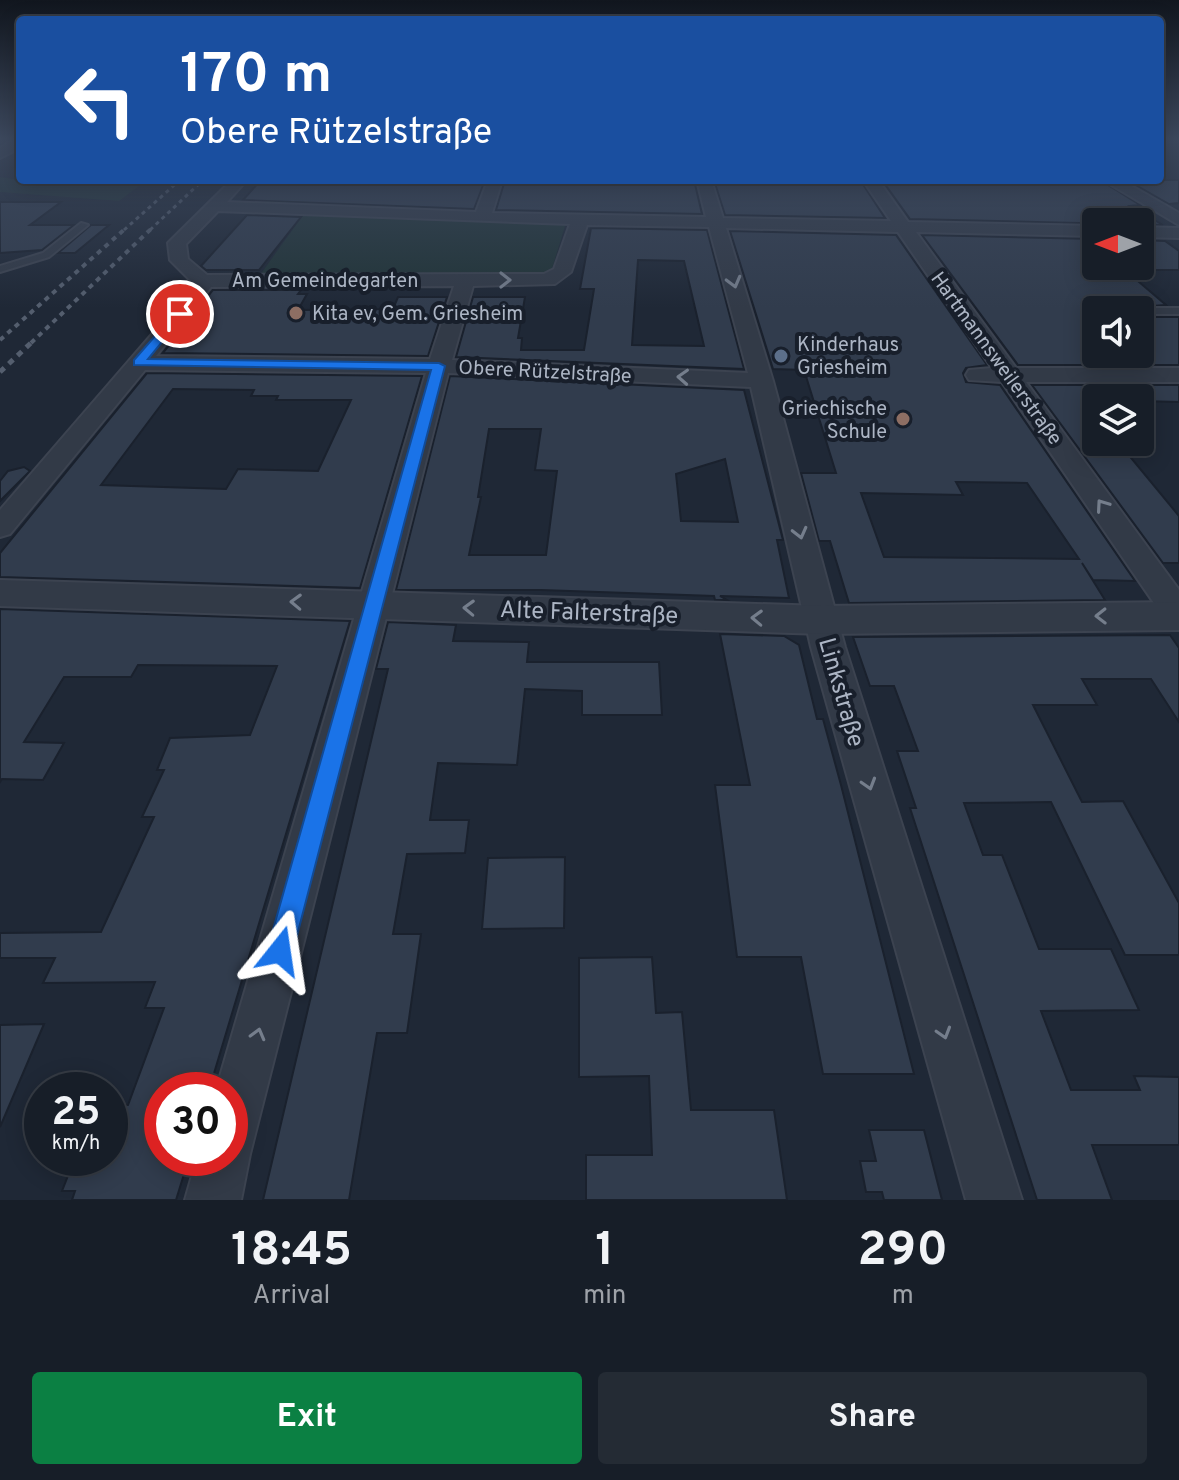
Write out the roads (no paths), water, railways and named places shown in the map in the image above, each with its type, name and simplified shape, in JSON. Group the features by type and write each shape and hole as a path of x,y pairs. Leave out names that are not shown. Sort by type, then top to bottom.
{"street":[{"path":"203,281 178,260 175,251 177,243 224,196"},
{"path":"483,217 490,196"},
{"name":"Linkstraße","path":"709,196 761,381 822,620 994,1200"},
{"name":"Hartmannsweilerstraße","path":"881,196 1179,615"},
{"path":"1138,196 1179,220"},
{"path":"214,206 718,224 1082,231"},
{"name":"Am Gemeindegarten","path":"1,526 200,290 203,281 539,280 560,276 580,220"},
{"path":"1154,232 1179,233"},
{"path":"247,1072 465,280"},
{"name":"Obere Rützelstraße","path":"138,363 439,366 761,381"},
{"path":"977,375 1179,375"},
{"name":"Alte Falterstraße","path":"0,593 822,620 1179,615"},
{"path":"213,1200 219,1176"}],"lane":[{"path":"0,269 46,255 84,225"},
{"path":"1154,311 1179,311"}],"railway":[{"path":"124,230 162,196"},
{"path":"150,230 186,196"},
{"path":"0,340 126,228"},
{"path":"31,343 152,228"},
{"path":"0,372 33,341"}],"place":[{"name":"Kita ev, Gem. Griesheim","path":"296,313"},
{"name":"Kinderhaus Griesheim","path":"781,356"},
{"name":"Griechische Schule","path":"903,419"}]}
